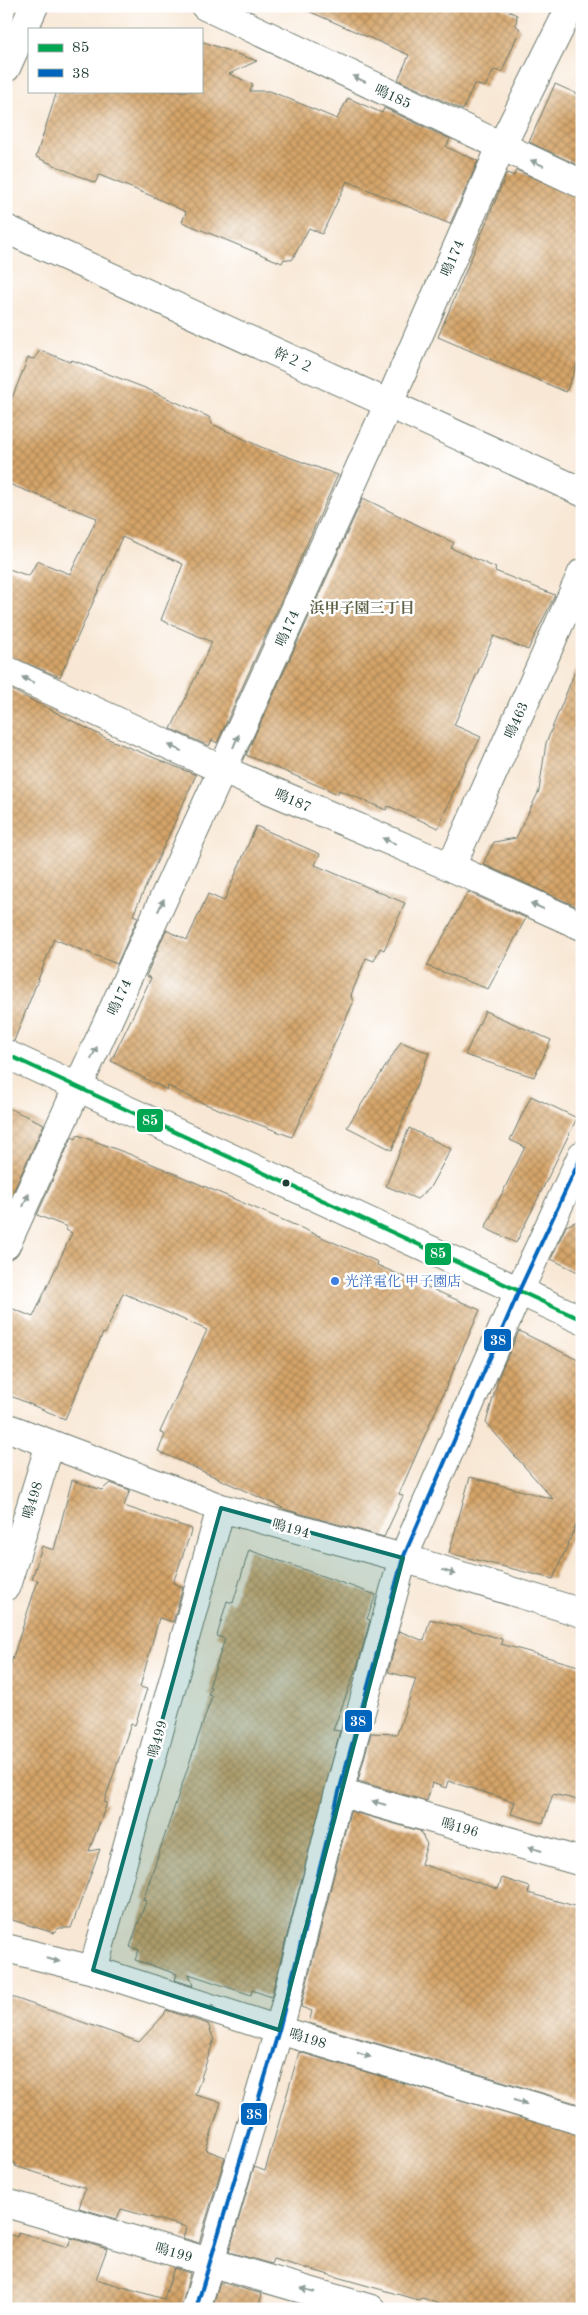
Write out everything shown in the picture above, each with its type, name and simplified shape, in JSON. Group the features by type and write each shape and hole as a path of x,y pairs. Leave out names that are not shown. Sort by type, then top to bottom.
{"street":[{"path":"6,68 34,6"},
{"name":"鳴185","path":"205,6 582,184"},
{"name":"鳴174","path":"6,1245 389,403 501,147 568,12"},
{"name":"幹２２","path":"6,229 582,492"},
{"name":"鳴463","path":"451,867 582,573"},
{"name":"鳴187","path":"6,670 223,770 451,867 582,926"},
{"path":"6,1054 582,1320"},
{"path":"196,2309 279,2030 339,1792 403,1558 519,1291 582,1155"},
{"name":"鳴194","path":"6,1427 221,1508 403,1558 582,1613"},
{"name":"鳴498","path":"6,1586 50,1444"},
{"name":"鳴499","path":"93,1970 221,1508"},
{"name":"鳴196","path":"339,1792 582,1862"},
{"name":"鳴198","path":"6,1948 93,1970 279,2030 582,2121"},
{"name":"鳴199","path":"6,2203 371,2309"}],"highlighted area":[{"path":"221,1508 403,1558 279,2030 93,1970"}],"building":[{"path":"297,6 498,6 517,15 516,25 520,29 502,72 494,70 485,87 474,84 463,110 398,80 409,55"},
{"path":"202,41 257,61 229,74 253,84 250,91 270,91 337,119 348,98 382,113 384,108 450,139 446,147 478,161 450,224 347,181 322,234 309,228 292,260 284,259 282,263 182,222 186,212 154,197 99,175 95,183 36,157 57,92 202,92"},
{"path":"555,84 582,96 582,167 529,142"},
{"path":"516,170 582,199 582,353 566,392 438,337 507,173 514,176"},
{"path":"40,350 145,388 209,417 212,424 261,447 338,475 217,743 212,740 209,746 171,729 212,642 161,620 183,564 122,537 60,677 6,655 6,568 29,576 37,561 70,574 97,518 6,483 6,413 28,358 34,359"},
{"path":"363,498 454,543 451,548 496,568 495,571 555,595 528,650 494,636 454,725 481,737 465,766 438,828 388,806 386,810 339,790 338,794 246,755"},
{"path":"581,657 582,909 483,864 494,842 516,838 539,791 546,743"},
{"path":"6,687 106,738 196,775 133,915 138,917 117,964 54,939 14,1041 6,1039"},
{"path":"256,826 320,854 315,865 405,903 384,950 380,948 374,961 366,958 351,995 353,1003 292,1137 200,1102 168,1086 167,1090 111,1061 151,978 146,976 166,930 187,940 208,894 224,901"},
{"path":"468,892 526,918 488,989 427,966"},
{"path":"485,1011 551,1040 534,1077 465,1055"},
{"path":"401,1042 429,1053 392,1150 347,1127"},
{"path":"531,1096 577,1118 516,1243 485,1228 525,1147 510,1140"},
{"path":"6,1107 44,1124 8,1203 6,1203"},
{"path":"409,1128 451,1149 429,1189 417,1199 386,1186"},
{"path":"78,1135 129,1154 290,1223 378,1262 377,1265 480,1310 399,1494 403,1496 384,1537 287,1510 158,1451 165,1435 160,1432 207,1330 123,1293 65,1419 6,1394 6,1306 33,1317 72,1233 66,1230 67,1227 37,1215 72,1137 76,1139"},
{"path":"582,1219 582,1274 551,1259 566,1226"},
{"path":"519,1331 582,1362 582,1532 576,1525 553,1579 449,1553 470,1477 553,1499 486,1423 500,1373"},
{"path":"72,1480 102,1490 110,1483 130,1490 124,1506 192,1529 173,1583 183,1587 173,1622 159,1618 140,1687 147,1689 135,1725 131,1724 104,1802 107,1803 89,1851 100,1849 71,1928 59,1928 54,1933 6,1918 6,1678 38,1580 32,1579 42,1546 54,1550"},
{"path":"249,1550 376,1595 367,1619 370,1620 358,1664 333,1730 340,1731 271,1997 252,1990 251,1995 189,1974 193,1986 175,1980 177,1974 135,1960 139,1950 130,1947 146,1901 143,1900 212,1696 208,1695 211,1687 209,1687 225,1639 217,1636 227,1601 233,1603"},
{"path":"430,1619 502,1639 501,1644 582,1667 582,1801 553,1794 543,1823 511,1814 515,1802 448,1781 446,1788 432,1783 427,1801 358,1781 371,1733 397,1734 416,1679 388,1672 399,1631 424,1641"},
{"path":"350,1811 420,1831 427,1844 421,1864 498,1889 502,1878 530,1887 528,1893 582,1908 582,2105 309,2023 312,2011 301,2007"},
{"path":"6,1995 139,2042 164,2015 166,2010 208,2024 214,2040 195,2095 221,2102 206,2150 225,2157 199,2243 183,2238 186,2227 121,2209 117,2219 79,2208 85,2188 15,2166 16,2164 6,2160"},
{"path":"299,2052 582,2136 582,2309 454,2309 422,2298 418,2300 273,2259 271,2264 229,2252 254,2167 265,2171"},
{"path":"18,2232 68,2247 71,2238 107,2249 96,2279 164,2299 174,2268 190,2273 181,2309 6,2309 6,2233 17,2237"},
{"path":"220,2282 262,2294 258,2309 212,2309"}],"transit line":[{"name":"85","path":"6,1054 582,1320"},
{"name":"38","path":"196,2309 279,2030 339,1792 403,1558 519,1291 582,1155"}],"place":[{"name":"光洋電化 甲子園店","path":"335,1281"}],"district":[{"name":"浜甲子園三丁目","path":"362,608"}]}
